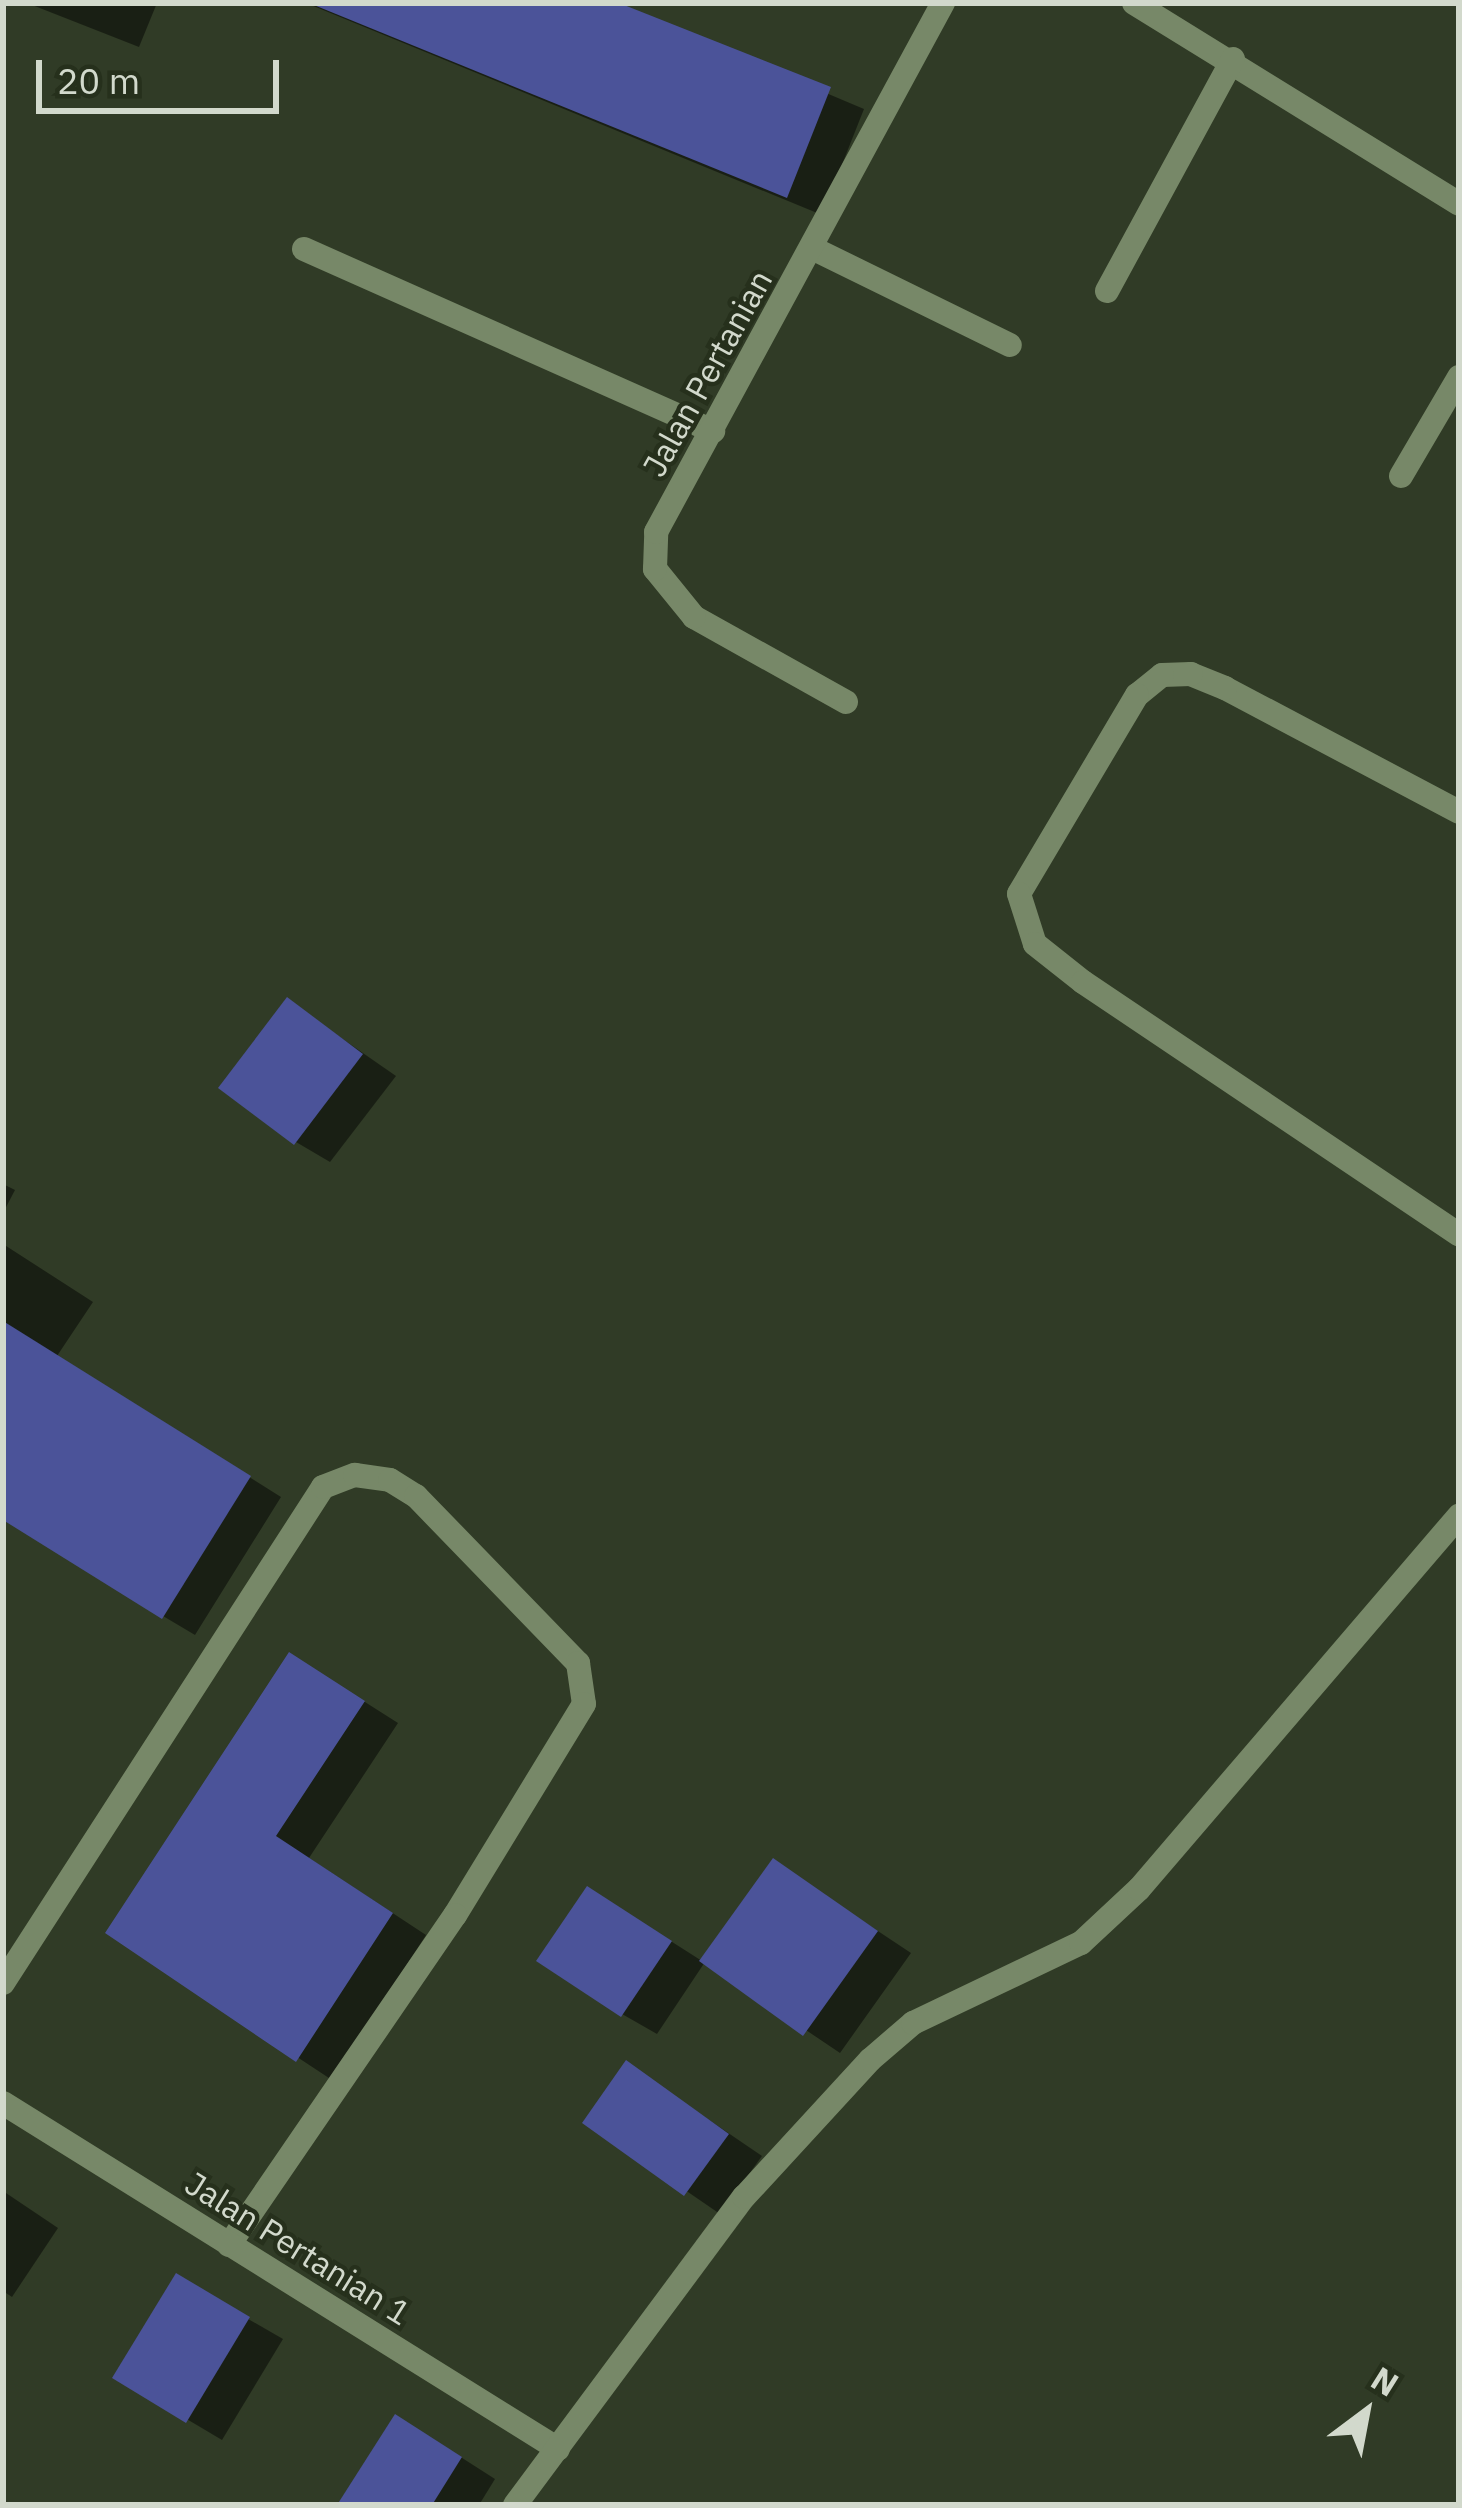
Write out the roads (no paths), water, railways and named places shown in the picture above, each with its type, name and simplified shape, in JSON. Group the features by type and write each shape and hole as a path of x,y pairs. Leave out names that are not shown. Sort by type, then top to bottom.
{"street":[{"name":"Jalan Pertanian","path":"846,702 694,616 656,569 656,532 814,249 943,3"},
{"path":"1134,3 1233,59 1459,204"},
{"path":"1107,291 1233,59"},
{"path":"304,249 713,431"},
{"path":"814,249 1010,345"},
{"path":"1401,476 1459,377"},
{"path":"1459,812 1226,688 1191,674 1162,675 1137,694 1018,894 1035,944 1083,982 1459,1235"},
{"path":"3,1983 323,1487 355,1475 390,1480 416,1496 578,1663 584,1704 455,1915 229,2245"},
{"path":"515,2505 744,2197 870,2060 913,2023 1081,1943 1139,1889 1459,1514"},
{"name":"Jalan Pertanian 1","path":"3,2103 558,2449"}]}
